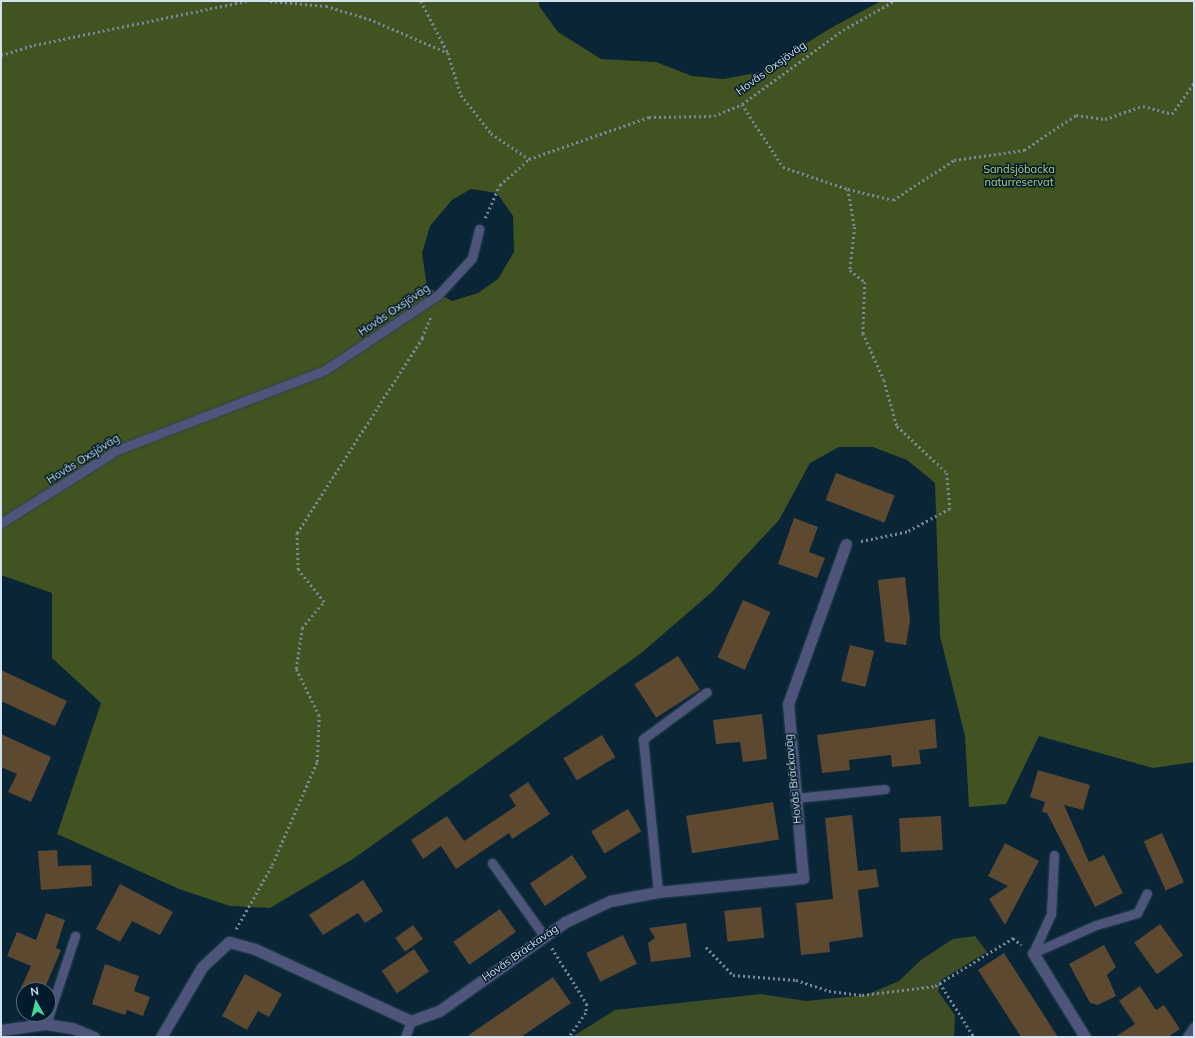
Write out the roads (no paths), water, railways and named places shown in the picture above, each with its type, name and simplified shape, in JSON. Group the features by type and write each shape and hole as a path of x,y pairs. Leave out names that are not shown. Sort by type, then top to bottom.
{"street":[{"name":"Hovås Bräckaväg","path":"411,1021 440,1011 544,936 591,908 658,892 803,878 788,704 846,544"},
{"path":"161,1037 202,967 229,942 255,949 411,1021"},
{"path":"1033,953 1085,1037"},
{"path":"1,1030 46,1024 72,1028 94,1037"},
{"path":"1188,1037 1194,1028"}],"lane":[{"name":"Hovås Oxsjöväg","path":"1,523 116,450 325,370 438,295 472,258 479,229"},
{"path":"658,892 643,739 707,692"},
{"path":"795,798 885,789"},
{"path":"1033,953 1051,914 1054,855"},
{"path":"492,863 544,936"},
{"path":"1033,953 1096,925 1138,913 1147,893"},
{"path":"46,1024 75,936"},
{"path":"406,1037 411,1021"}],"park label":[{"name":"Sandsjöbacka naturreservat","path":"1019,176"}]}
